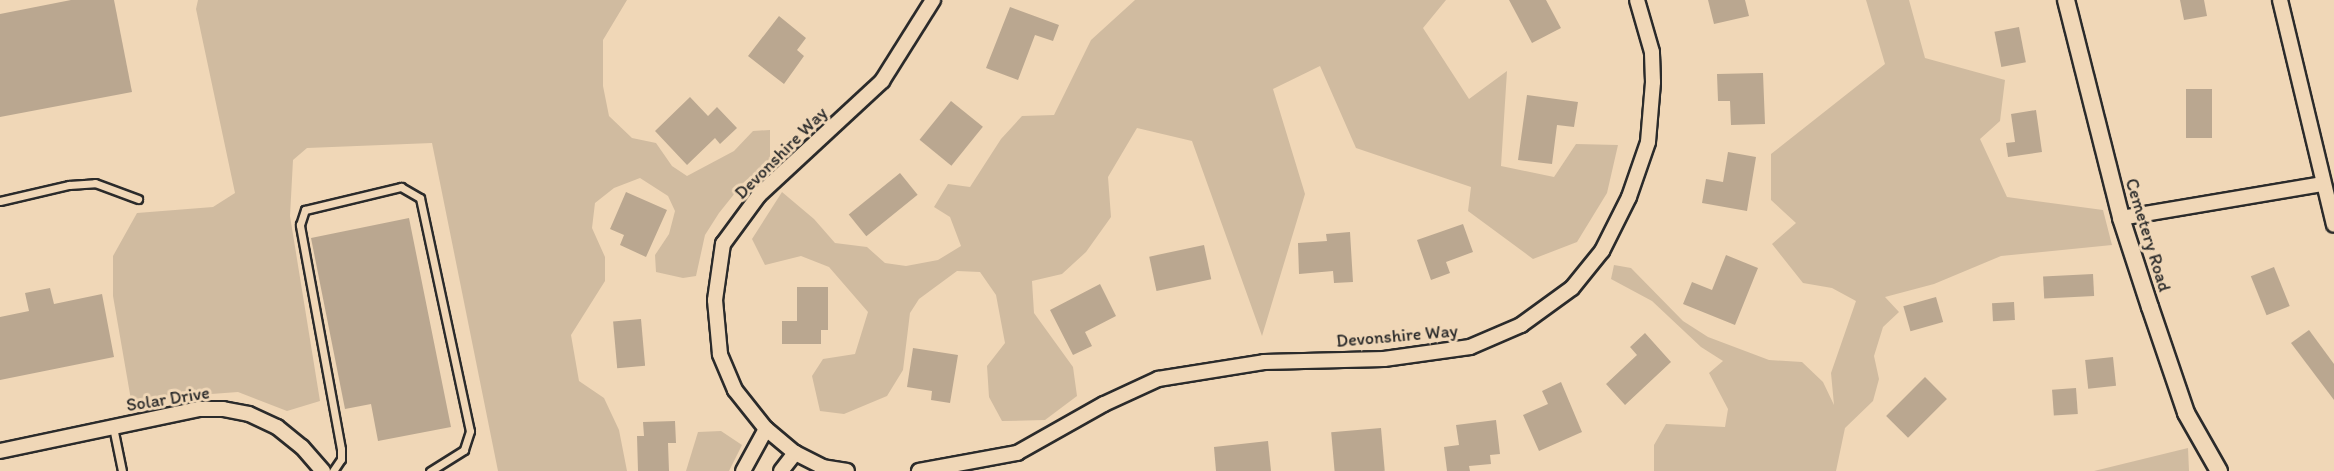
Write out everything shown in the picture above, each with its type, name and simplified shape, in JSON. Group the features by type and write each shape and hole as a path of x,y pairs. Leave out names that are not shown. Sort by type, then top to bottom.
{"street":[{"name":"Devonshire Way","path":"847,471 823,467 795,453 766,429 735,390 720,354 715,300 723,244 759,195 882,81 933,0"},
{"name":"Devonshire Way","path":"919,471 1017,453 1104,404 1158,379 1264,362 1384,359 1470,347 1521,325 1572,288 1602,251 1629,197 1648,142 1653,82 1652,52 1637,0"},
{"name":"Cemetery Road","path":"2066,0 2121,218 2186,413 2219,471"},
{"path":"2280,0 2322,184 2334,225"},
{"path":"2121,218 2322,184"},
{"name":"Solar Drive","path":"0,451 200,409 249,414 277,427 302,447 322,471"},
{"path":"743,471 766,429"},
{"path":"781,471 795,453"}],"lane":[{"path":"0,201 69,185 95,183 138,199"},
{"path":"333,471 341,459 341,449 300,225 305,210 401,187 420,198 470,430 464,450 430,471"},
{"path":"113,427 122,471"}],"shaded area":[{"path":"198,0 627,0 603,40 603,86 609,116 632,138 656,143 672,166 687,176 734,151 753,131 770,130 770,161 743,183 719,213 705,235 696,276 683,278 656,272 655,255 669,234 675,211 668,196 640,178 614,188 595,203 592,228 605,257 605,281 571,335 579,381 604,398 619,430 627,471 498,471 432,143 307,148 293,160 290,216 320,401 287,411 238,392 131,400 113,296 113,256 137,213 213,207 235,193 196,9"},
{"path":"1135,0 1446,0 1423,28 1469,99 1507,71 1501,166 1554,177 1576,144 1618,145 1607,193 1577,242 1533,259 1468,211 1471,187 1356,148 1320,66 1273,89 1305,194 1262,336 1192,141 1137,128 1108,177 1111,217 1086,252 1062,274 1032,281 1034,313 1073,367 1077,396 1045,420 1002,421 989,397 987,366 1005,343 996,295 980,272 957,271 919,299 910,313 903,370 887,396 844,414 820,411 812,376 823,359 855,354 868,312 829,267 801,256 765,265 752,239 782,192 814,219 835,243 867,247 885,263 906,266 938,260 961,246 950,217 934,207 948,184 970,187 1001,139 1022,116 1054,115 1091,40"},
{"path":"1866,0 1909,0 1925,58 2005,80 2000,121 1980,139 2007,197 2103,210 2112,245 2001,256 1934,284 1885,297 1899,312 1883,327 1874,356 1879,379 1873,401 1845,428 1836,471 1654,471 1654,445 1666,424 1725,427 1728,409 1709,373 1723,361 1701,347 1652,301 1611,279 1614,265 1631,268 1683,321 1708,337 1769,360 1802,362 1823,382 1834,405 1831,373 1856,301 1832,288 1803,283 1772,244 1796,223 1771,200 1771,154 1885,64"},
{"path":"721,431 742,445 729,471 686,471 698,432"},
{"path":"2188,448 2189,471 2094,471"}],"building":[{"path":"71,0 114,0 132,92 0,117 0,14"},
{"path":"1509,0 1546,0 1561,28 1532,43"},
{"path":"1708,0 1745,0 1749,16 1714,24"},
{"path":"2180,0 2204,0 2207,16 2184,20"},
{"path":"1010,7 1059,25 1053,41 1035,35 1018,80 986,68"},
{"path":"779,16 806,38 797,50 804,56 784,84 748,56"},
{"path":"2019,27 2026,62 2001,67 1994,32"},
{"path":"1763,73 1765,124 1731,125 1730,101 1718,101 1717,74"},
{"path":"2186,89 2212,89 2212,138 2186,138"},
{"path":"1527,95 1578,102 1574,127 1557,125 1552,164 1518,160"},
{"path":"690,97 708,116 717,107 737,128 720,144 715,138 687,165 655,131"},
{"path":"951,101 983,127 951,166 920,140"},
{"path":"2036,110 2042,152 2008,157 2006,143 2015,142 2011,114"},
{"path":"1728,152 1756,157 1747,211 1702,203 1706,179 1723,182"},
{"path":"900,173 918,195 866,236 849,215"},
{"path":"626,192 667,210 646,257 620,245 624,235 610,229"},
{"path":"409,218 451,427 378,441 371,404 345,409 311,238"},
{"path":"1463,224 1473,252 1446,262 1450,273 1431,280 1417,240"},
{"path":"1350,232 1353,282 1334,283 1333,271 1299,274 1298,243 1327,241 1326,234"},
{"path":"1204,245 1211,279 1157,291 1149,257"},
{"path":"1726,255 1758,268 1735,325 1683,304 1692,282 1712,290"},
{"path":"2274,267 2290,306 2267,315 2251,276"},
{"path":"2093,274 2094,296 2044,299 2043,277"},
{"path":"1100,284 1116,316 1085,332 1092,346 1073,355 1050,310"},
{"path":"797,287 828,287 828,330 821,330 821,344 782,344 782,321 797,321"},
{"path":"50,288 54,304 102,294 114,357 0,380 0,317 29,311 25,293"},
{"path":"1936,297 1943,322 1910,331 1903,306"},
{"path":"2014,302 2015,320 1993,321 1992,303"},
{"path":"641,319 645,366 617,368 613,321"},
{"path":"2309,330 2334,364 2334,400 2291,343"},
{"path":"1645,333 1671,362 1625,405 1606,384 1637,355 1630,347"},
{"path":"913,348 958,355 950,403 931,400 932,391 907,387"},
{"path":"2113,357 2116,386 2088,389 2085,360"},
{"path":"1925,377 1947,399 1908,438 1886,416"},
{"path":"1561,382 1582,432 1539,451 1523,415 1548,404 1542,391"},
{"path":"2076,388 2078,414 2054,416 2052,390"},
{"path":"1496,420 1500,454 1490,455 1491,464 1469,466 1470,471 1447,471 1444,447 1459,445 1456,425"},
{"path":"675,421 676,443 668,443 669,471 638,471 637,436 644,436 643,422"},
{"path":"1381,428 1385,471 1335,471 1331,432"},
{"path":"1268,441 1271,471 1216,471 1214,447"}]}
